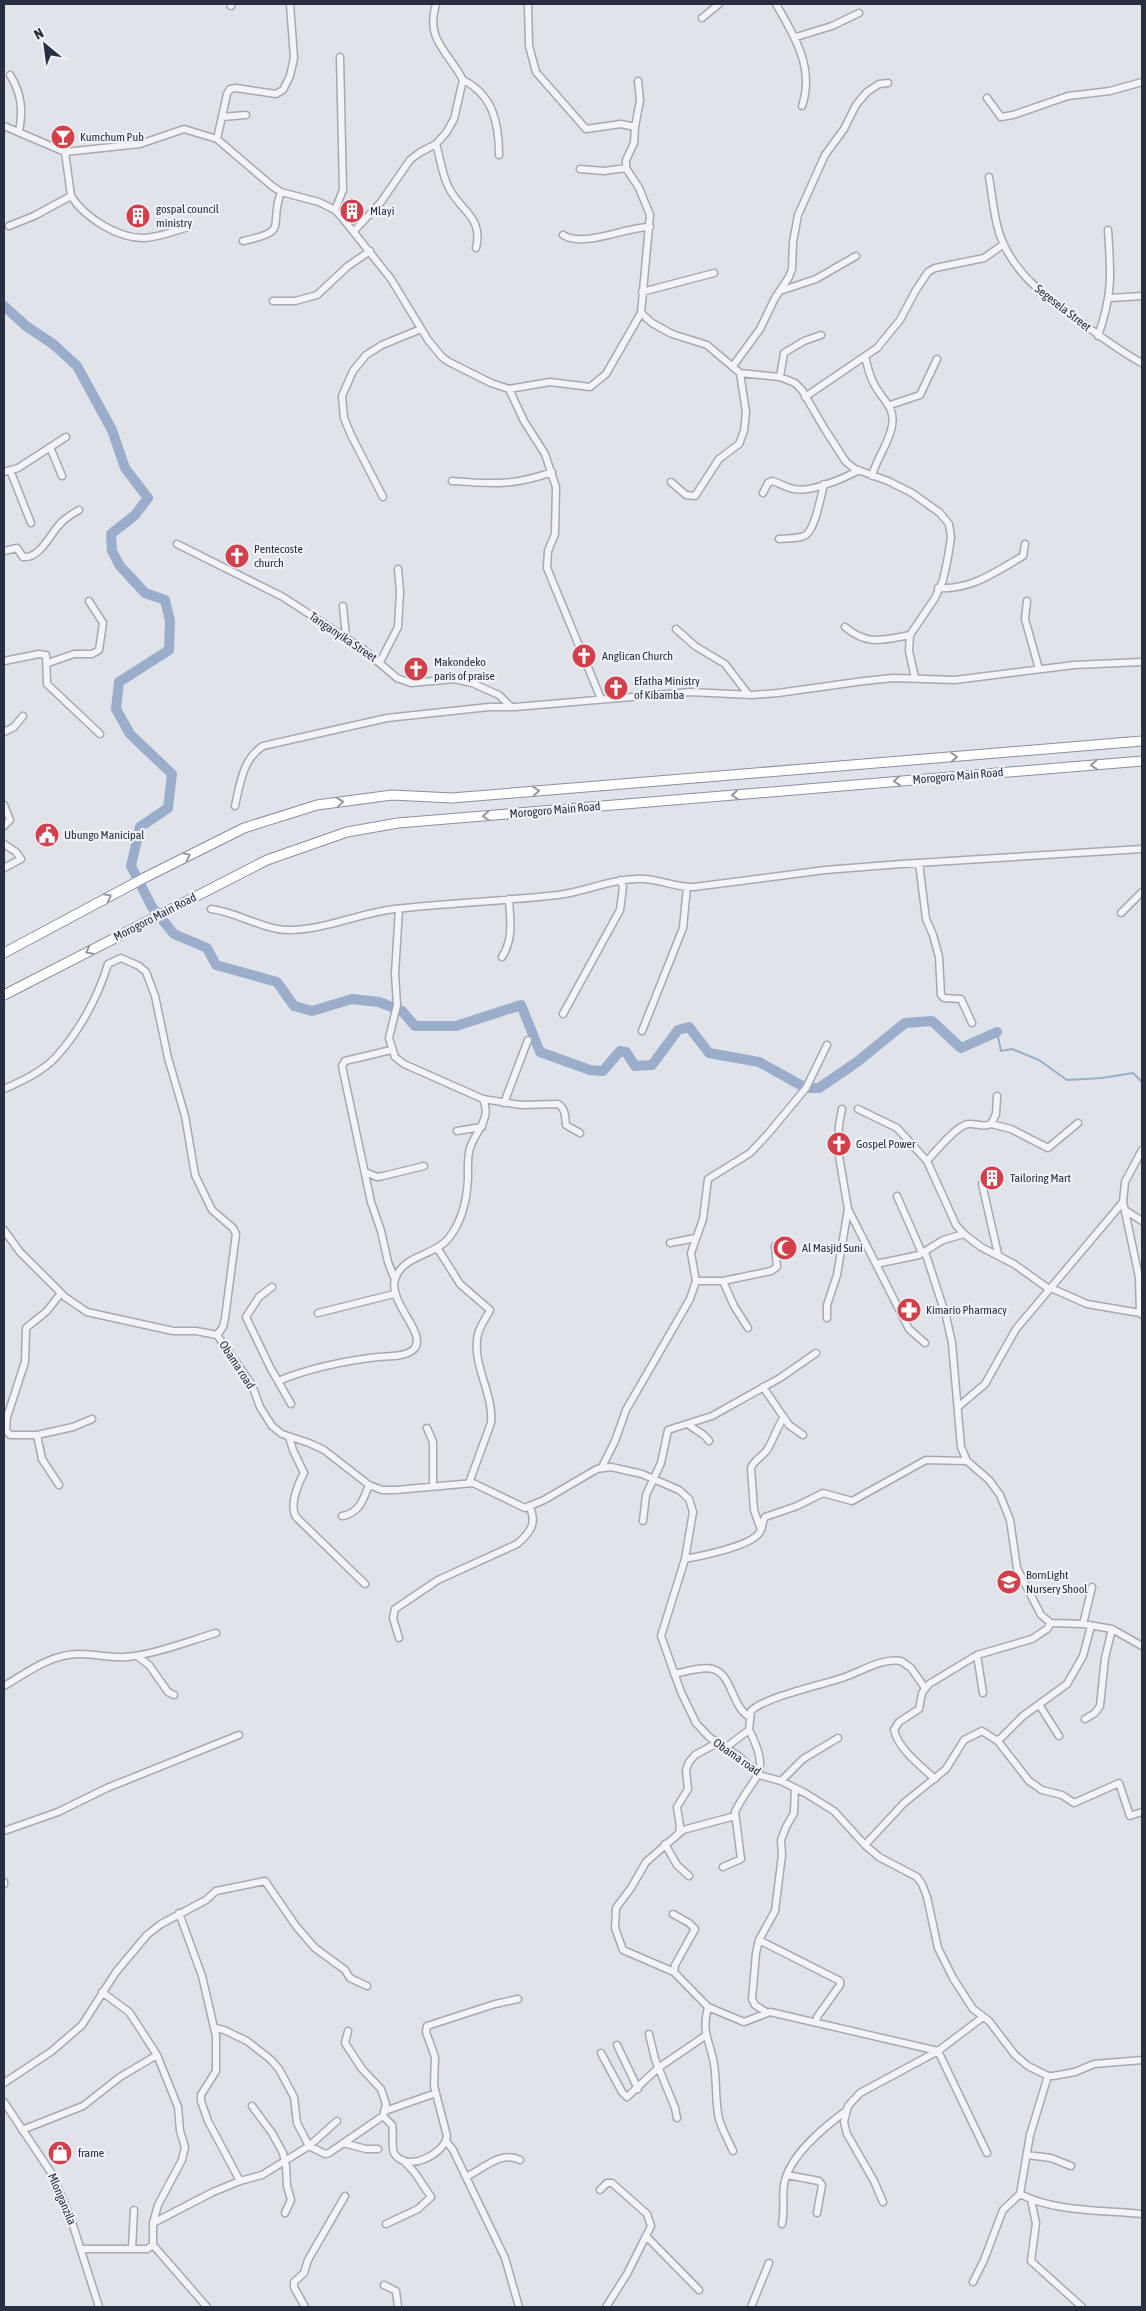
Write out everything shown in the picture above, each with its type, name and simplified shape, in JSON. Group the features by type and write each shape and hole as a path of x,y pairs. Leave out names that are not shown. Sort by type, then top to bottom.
{"highway":[{"name":"Morogoro Main Road","path":"4,953 144,878 244,828 317,804 392,795 452,798 1142,742"},
{"name":"Morogoro Main Road","path":"4,995 267,860 347,832 398,823 1142,761"}],"street":[{"path":"217,139 227,94 233,88 276,94 283,90 290,76 294,58 290,4"},
{"path":"435,4 432,17 434,34 463,80 480,92 494,112 499,133 500,155"},
{"path":"528,4 531,57 542,82 586,129 621,124 635,127"},
{"path":"702,18 719,4"},
{"path":"776,4 801,48 804,69 804,100 802,106"},
{"path":"796,38 832,26 859,14"},
{"path":"334,210 343,190 340,57"},
{"path":"10,75 15,83 23,111 19,132"},
{"path":"354,231 381,202 410,160 418,153 436,144 454,119 463,80"},
{"path":"4,126 65,152 140,144 184,129 217,139 250,169 281,192 319,202 334,210 370,251 402,295 434,349 449,362 509,389 550,382 590,387 606,374 641,313 650,215 645,199 626,168 626,160 634,143 640,100 638,81"},
{"path":"987,98 1001,118 1068,96 1110,91 1142,82"},
{"path":"733,366 760,329 792,269 793,242 798,215 825,155 844,129 856,105 867,92 880,84 888,83"},
{"path":"222,116 246,115"},
{"path":"436,144 442,160 444,177 449,188 475,222 479,235 476,248"},
{"path":"65,152 71,196 76,203 98,221 131,236 144,238 160,236 188,228"},
{"path":"580,169 604,171 626,168"},
{"name":"Segesela Street","path":"989,177 998,230 1004,244 1024,277 1039,291 1098,336 1124,354 1142,363"},
{"path":"243,241 266,236 272,231 277,221 277,210 281,192"},
{"path":"9,226 34,216 71,196"},
{"path":"563,235 577,241 637,227 650,227"},
{"path":"1098,336 1110,298 1111,275 1108,230"},
{"path":"805,397 877,348 900,320 919,283 928,272 935,268 984,258 1004,244"},
{"path":"274,301 295,300 316,295 348,266 370,251"},
{"path":"780,291 816,279 856,256"},
{"path":"642,292 714,273"},
{"path":"1110,298 1142,296"},
{"path":"641,313 652,323 672,334 707,345 740,373 746,412 744,431 739,444 719,459 695,496 686,495 671,482"},
{"path":"383,497 344,418 342,396 353,371 366,355 382,345 421,329"},
{"path":"780,377 784,354 804,340 820,335"},
{"path":"865,356 877,390 890,405 893,420 891,431 872,476"},
{"path":"890,405 920,395 937,358"},
{"path":"740,373 780,377 795,384 846,462 859,470 888,481 912,494 940,512 949,524 948,558 943,580 935,598 910,635 909,651 915,678"},
{"path":"509,389 524,421 545,454 552,472 558,494 554,512 555,534 548,551 547,568 602,699"},
{"path":"32,523 7,471 18,468 66,437"},
{"path":"50,447 62,476"},
{"path":"763,493 772,481 796,490 824,484 859,470"},
{"path":"452,481 504,484 525,481 552,472"},
{"path":"779,539 802,536 808,533 818,509 824,484"},
{"path":"4,551 17,548 23,557 30,556 50,539 62,521 80,510"},
{"name":"Tanganyika Street","path":"177,544 282,597 346,637 380,662 397,678 411,682 454,679 472,682 498,695 511,707"},
{"path":"938,588 952,589 977,583 1023,556 1024,544"},
{"path":"380,662 398,627 400,592 398,569"},
{"path":"48,663 74,654 92,654 99,650 103,623 88,601"},
{"path":"1027,601 1025,619 1039,669"},
{"path":"343,606 346,637"},
{"path":"845,627 857,637 869,640 910,635"},
{"path":"676,629 695,646 725,664 748,694"},
{"path":"4,661 40,654 46,655 48,663 45,680 47,684 100,734"},
{"path":"235,806 247,760 263,746 387,718 474,708 511,707 690,692 778,693 864,681 915,678 954,680 1098,663 1142,662"},
{"path":"4,732 14,727 23,716"},
{"path":"4,805 10,820 4,826"},
{"path":"4,844 16,852 21,859 4,868"},
{"path":"211,909 228,911 251,922 287,930 312,928 399,909 559,895 620,880 646,878 680,887 687,887 824,870 1142,849"},
{"path":"919,863 926,919 939,957 941,995 944,998 961,999 972,1023"},
{"path":"563,1014 620,910 623,886 620,880"},
{"path":"642,1031 683,928 687,887"},
{"path":"1122,913 1142,892"},
{"path":"502,957 510,943 509,899"},
{"path":"399,909 396,957 397,1005 389,1038 391,1050 395,1057 404,1064 483,1099 504,1103 558,1104 562,1106 566,1116 566,1125 580,1133"},
{"path":"4,1089 38,1072 55,1058 90,1007 108,964 121,958 139,966 146,972 155,996 168,1058 185,1116 195,1175 212,1210 233,1228 236,1234 225,1318 223,1327 217,1335"},
{"path":"504,1103 528,1040"},
{"path":"399,1638 393,1618 395,1609 438,1580 517,1544 528,1535 533,1526 534,1518 529,1506 602,1467 615,1442 626,1410 682,1316 696,1281 691,1259 703,1219 708,1179 750,1153 767,1135 806,1088 827,1045"},
{"path":"278,1381 318,1368 355,1360 405,1354 413,1350 417,1340 412,1325 394,1294 395,1280 388,1262 365,1172 342,1063 391,1050"},
{"path":"991,1124 996,1114 997,1096"},
{"path":"395,1280 403,1266 422,1255 438,1249 450,1236 464,1210 470,1148 482,1128 487,1110 483,1099"},
{"path":"842,1109 837,1142 848,1209 909,1329 925,1343"},
{"path":"858,1109 897,1128 926,1161 956,1225 981,1247 998,1254 1050,1288 1087,1304 1141,1314 1139,1277 1123,1202 1125,1182 1142,1150"},
{"path":"926,1161 963,1126 991,1124 1011,1129 1048,1148 1078,1123"},
{"path":"457,1131 482,1128"},
{"path":"365,1172 377,1177 424,1166"},
{"path":"982,1184 998,1254"},
{"path":"897,1196 924,1253 946,1316 952,1343 959,1406 960,1442 967,1461 992,1484 1000,1495 1010,1520 1017,1568 1040,1615 1051,1623 1084,1624 1112,1629 1142,1646"},
{"path":"959,1406 991,1377 1016,1329 1123,1202"},
{"path":"827,1318 827,1305 837,1275 848,1209"},
{"path":"1125,1210 1142,1221"},
{"name":"Obama road","path":"4,1230 20,1252 76,1306 87,1312 173,1331 196,1331 217,1335 252,1385 260,1407 268,1421 282,1434 324,1450 369,1485 388,1490 469,1483 485,1488 522,1508 529,1506"},
{"path":"876,1264 924,1253 943,1240 964,1234"},
{"path":"670,1243 696,1238"},
{"path":"696,1281 722,1281 771,1271 777,1267 775,1246"},
{"path":"438,1249 460,1284 490,1310 477,1337 480,1368 492,1413 491,1423 469,1483"},
{"path":"722,1281 734,1306 748,1328"},
{"path":"272,1288 259,1297 246,1317 291,1404"},
{"path":"61,1292 47,1311 26,1328 25,1362 7,1418 6,1430 10,1435 37,1435 73,1427 92,1418"},
{"path":"318,1313 394,1294"},
{"path":"643,1521 646,1495 664,1454 668,1430 712,1416 763,1387 816,1353"},
{"path":"763,1387 789,1425 803,1436"},
{"path":"761,1528 754,1510 751,1468 753,1463 768,1449 774,1433 784,1417"},
{"path":"688,1424 693,1429 703,1433 709,1441"},
{"path":"427,1428 433,1442 433,1486"},
{"path":"37,1435 42,1459 59,1486"},
{"path":"289,1437 292,1450 304,1473 293,1504 293,1512 365,1584"},
{"path":"686,1559 729,1548 756,1536 765,1517 797,1506 823,1493 852,1501 926,1460 967,1461"},
{"name":"Obama road","path":"602,1467 629,1470 654,1479 684,1494 692,1505 693,1512 686,1559 661,1636 674,1674 696,1723 717,1743 740,1757 759,1775 781,1781 834,1811 878,1857 917,1878 922,1884 938,1948 967,2001 989,2021 1014,2055 1028,2066 1048,2076"},
{"path":"342,1516 355,1512 369,1485"},
{"path":"1084,1624 1092,1586"},
{"path":"935,1778 902,1745 894,1730 899,1722 919,1709 925,1688 977,1655 1032,1639 1047,1629 1051,1623"},
{"path":"997,1740 1008,1734 1023,1716 1060,1692 1072,1678 1083,1656 1092,1626"},
{"path":"1085,1718 1095,1713 1100,1706 1105,1658 1112,1629"},
{"path":"4,1686 40,1664 64,1655 82,1654 114,1659 137,1656 216,1633"},
{"path":"977,1655 983,1693"},
{"path":"137,1656 149,1665 168,1692 174,1695"},
{"path":"723,1867 741,1859 734,1816 740,1803 759,1775 762,1759 749,1730 752,1710 759,1705 888,1661 898,1661 907,1665 925,1688"},
{"path":"674,1674 706,1669 717,1672 725,1679 742,1711 750,1717"},
{"path":"1040,1706 1060,1736"},
{"path":"724,1748 749,1730"},
{"path":"865,1845 904,1803 946,1769 966,1738 982,1731 997,1740 1025,1777 1042,1790 1062,1795 1074,1803 1119,1783 1130,1816 1142,1812"},
{"path":"4,1831 58,1812 107,1788 239,1735"},
{"path":"781,1781 803,1759 838,1738"},
{"path":"679,1833 680,1826 677,1807 688,1789 686,1770 688,1764 695,1755 717,1743"},
{"path":"795,1788 794,1813 781,1840 782,1855 775,1911 760,1940 756,1953 752,1998 754,2004 766,2012 938,2051"},
{"path":"734,1816 690,1828 679,1833 665,1844 646,1862 631,1888 618,1904 615,1913 615,1928 623,1950 674,1972 708,2007 744,2022 766,2012"},
{"path":"665,1844 677,1865 689,1876"},
{"path":"4,2083 52,2051 82,2025 102,1992 147,1935 161,1924 206,1900 216,1891 265,1881 296,1926 315,1948 345,1970 350,1978 367,1986"},
{"path":"180,1913 202,1976 215,2028 216,2071 202,2095 201,2101 208,2121 240,2181"},
{"path":"673,1914 689,1923 695,1929 675,1965 674,1972"},
{"path":"760,1940 840,1981 840,1985 817,2017 817,2023"},
{"path":"102,1992 128,2012 157,2055 178,2107 180,2131 185,2148 182,2160 168,2184 152,2223 153,2245 207,2307"},
{"path":"518,1999 495,2004 427,2026 426,2032 435,2057 436,2093 446,2132 446,2141 450,2144 502,2252 520,2307"},
{"path":"708,2007 705,2036 714,2065 715,2097 719,2120 732,2151"},
{"path":"782,2224 783,2190 786,2175 801,2151 831,2122 846,2111 860,2093 938,2051 983,2017"},
{"path":"215,2028 224,2030 247,2041 274,2062 292,2092 295,2118 309,2146 326,2154 344,2144 384,2113 436,2093"},
{"path":"348,2032 345,2043 362,2069 381,2089 386,2104 384,2113 392,2125 393,2150 415,2173 431,2197 418,2209 386,2224"},
{"path":"648,2034 658,2068 675,2108 677,2118"},
{"path":"600,2053 625,2097 630,2096 638,2089 658,2068 705,2036"},
{"path":"617,2046 638,2089"},
{"path":"938,2051 987,2153"},
{"path":"22,2130 83,2106 120,2077 157,2055"},
{"path":"973,2282 984,2260 1003,2210 1020,2194 1030,2135 1048,2076 1076,2072 1094,2064 1142,2060"},
{"name":"Mlonganzila","path":"4,2102 52,2174 81,2248 99,2307"},
{"path":"252,2106 276,2141 285,2160 287,2189 291,2200 285,2213"},
{"path":"846,2111 844,2122 849,2139 874,2181 882,2202"},
{"path":"152,2223 187,2204 240,2181 262,2175 309,2146 337,2121"},
{"path":"402,2159 409,2162 423,2161 446,2141"},
{"path":"344,2144 366,2149 378,2149"},
{"path":"1027,2155 1051,2158 1071,2166"},
{"path":"466,2177 505,2156 512,2156 520,2160"},
{"path":"786,2175 819,2181 822,2185 817,2213"},
{"path":"600,2190 607,2183 612,2183 647,2214 651,2226 627,2274 605,2307"},
{"path":"1020,2194 1032,2200 1080,2208 1142,2214"},
{"path":"305,2307 294,2288 294,2282 304,2273 308,2260 345,2196"},
{"path":"1032,2200 1036,2223 1032,2262 1082,2307"},
{"path":"132,2249 134,2210"},
{"path":"646,2236 699,2290"},
{"path":"81,2248 132,2249 147,2248 153,2245"},
{"path":"752,2307 769,2263"},
{"path":"384,2285 396,2291 398,2307"}],"waterway":[{"path":"4,306 26,326 53,344 77,366 112,430 125,468 148,498 135,515 111,534 112,551 120,566 145,593 165,600 170,621 169,650 119,682 116,709 130,734 172,774 168,808 140,827 131,866 152,907 174,934 207,948 216,965 277,982 294,1006 312,1011 352,999 379,1002 402,1011 415,1026 456,1026 521,1005 540,1052 590,1070 603,1071 620,1051 626,1052 635,1066 652,1065 678,1030 689,1027 709,1053 759,1062 806,1088 819,1088 857,1062 905,1023 932,1021 961,1048 997,1032"},
{"path":"997,1032 1001,1051 1012,1049 1039,1060 1067,1080 1102,1078 1133,1073 1142,1082"}],"place":[{"name":"Kumchum Pub","path":"63,137"},
{"name":"Mlayi","path":"352,211"},
{"name":"gospal council ministry","path":"138,216"},
{"name":"Pentecoste church","path":"237,556"},
{"name":"Anglican Church","path":"584,656"},
{"name":"Makondeko paris of praise","path":"416,669"},
{"name":"Efatha Ministry of Kibamba","path":"616,688"},
{"name":"Ubungo Manicipal","path":"47,835"},
{"name":"Gospel Power","path":"839,1144"},
{"name":"Tailoring Mart","path":"992,1178"},
{"name":"Al Masjid Suni","path":"785,1248"},
{"name":"Kimario Pharmacy","path":"909,1310"},
{"name":"BornLight Nursery Shool","path":"1009,1582"},
{"name":"frame","path":"60,2153"}]}
